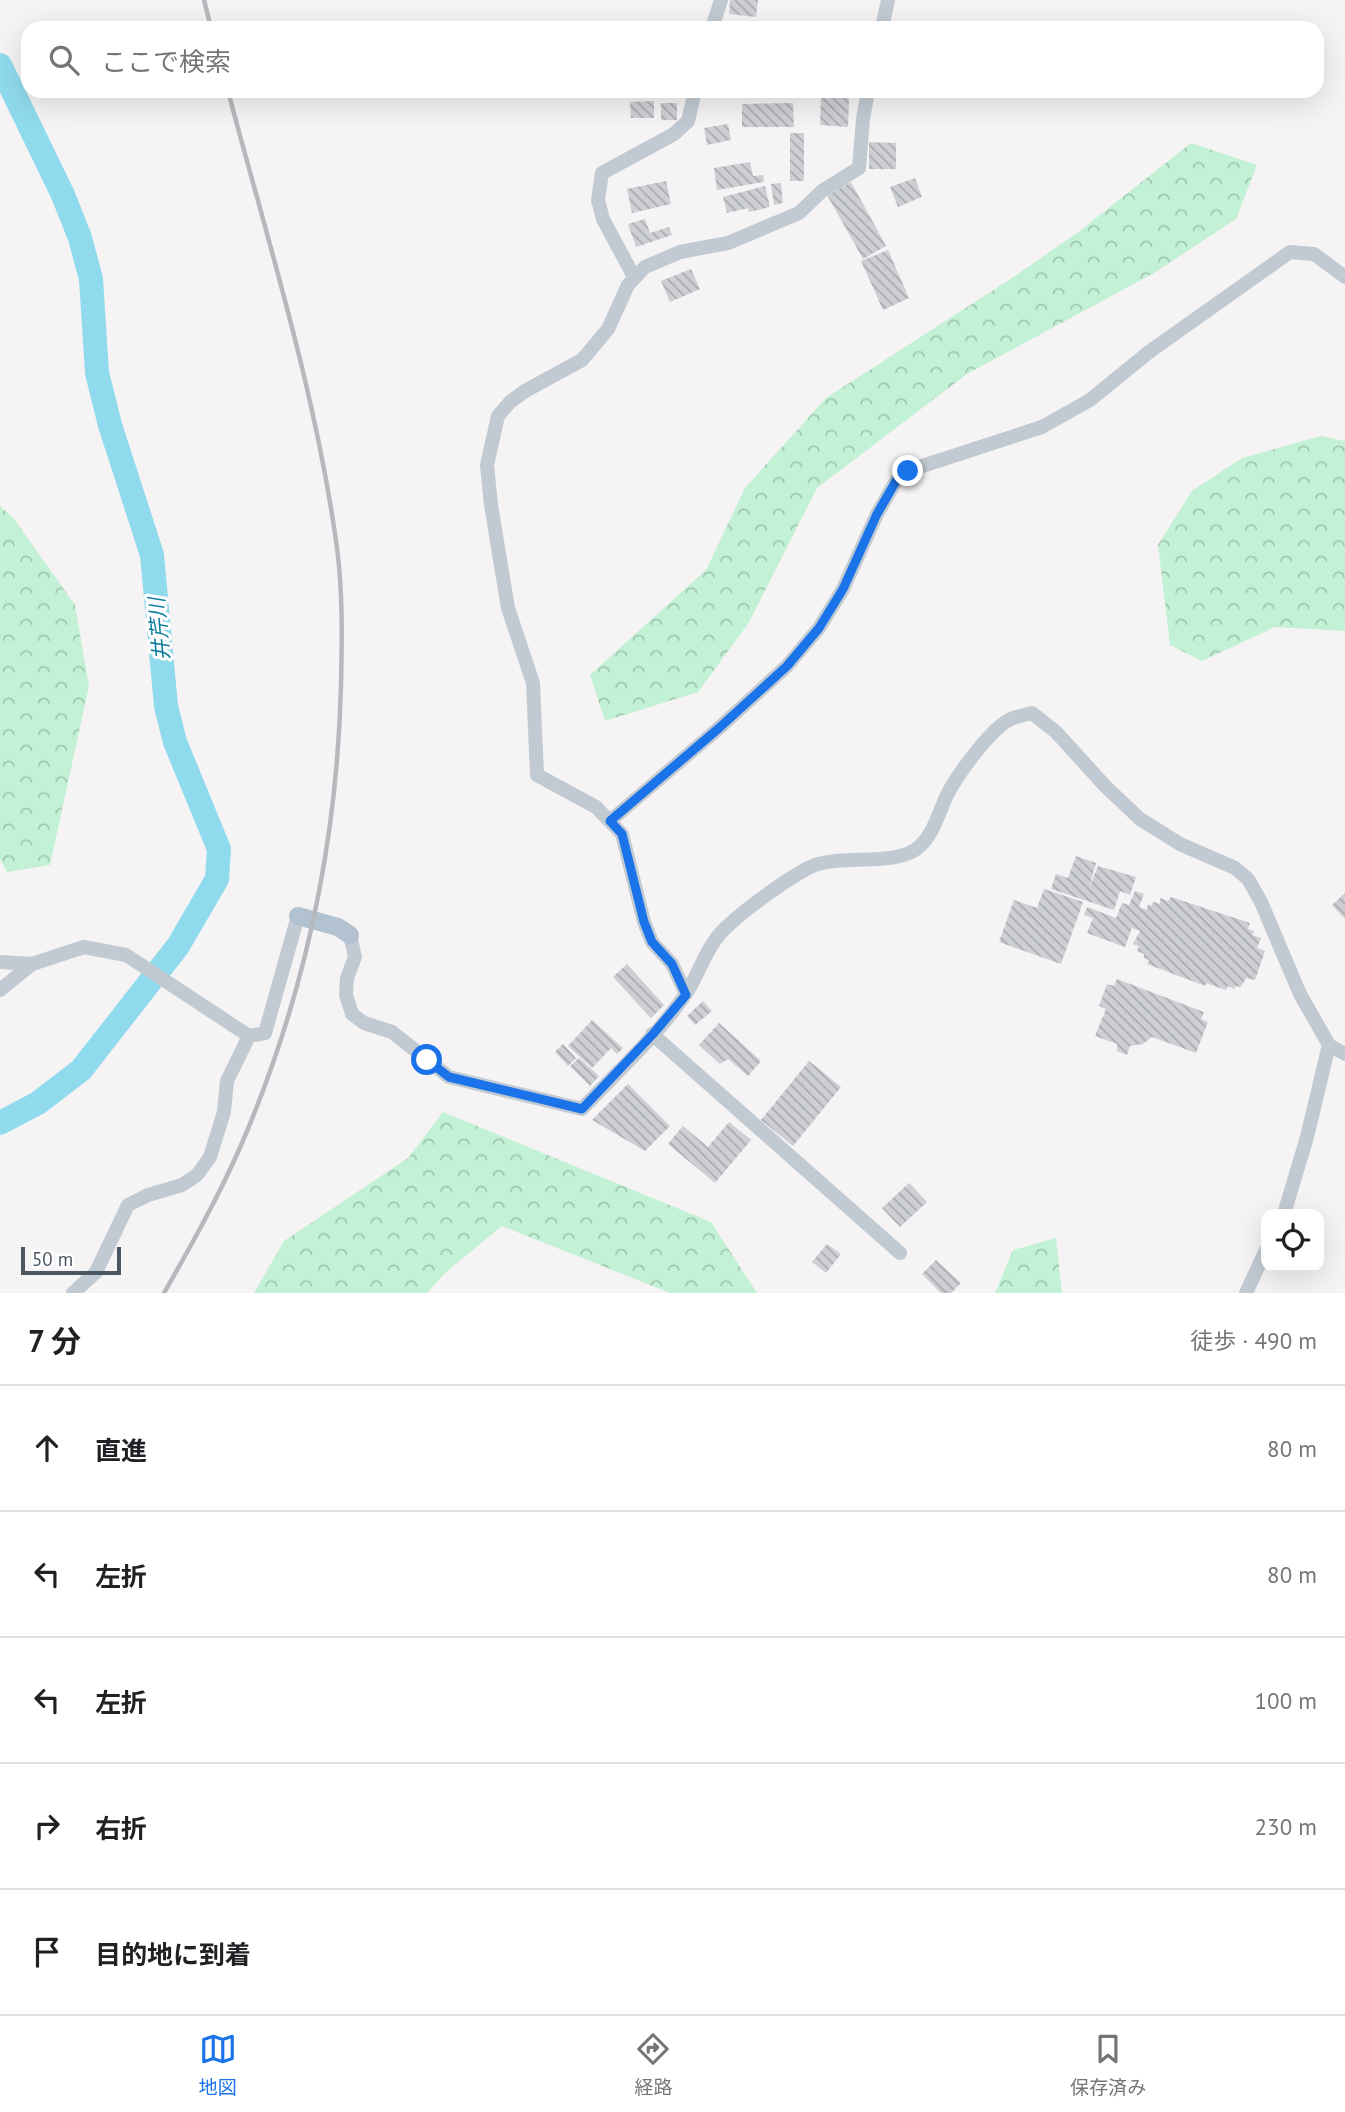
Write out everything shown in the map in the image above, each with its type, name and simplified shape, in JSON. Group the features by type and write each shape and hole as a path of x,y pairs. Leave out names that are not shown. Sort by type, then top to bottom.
{"main road":[{"path":"298,916 338,927 350,935"}],"street":[{"path":"714,21 721,0"},
{"path":"884,21 888,0"},
{"path":"634,277 603,219 598,200 602,173 674,134 688,121 693,98"},
{"path":"686,995 672,964 652,942 644,922 622,834 596,807 537,775 533,683 508,608 487,465 498,416 510,402 525,391 582,360 608,329 628,285 645,267 680,252 728,243 799,213 821,191 859,167 867,98"},
{"path":"610,821 787,666 819,628 843,589 877,514 896,481 908,471 1042,427 1090,400 1149,352 1290,252 1314,254 1345,276"},
{"path":"350,935 355,957 347,978 345,995 352,1014 364,1023 392,1032 449,1077 582,1109 686,995 719,936 760,901 809,867 825,862 909,854 921,845 933,827 949,792 973,754 1009,719 1032,713 1056,732 1106,787 1140,819 1180,844 1235,868 1248,879 1261,902 1300,994 1329,1045 1345,1055"},
{"path":"0,990 32,964 84,947 126,955 163,977 249,1037 265,1033 298,916"},
{"path":"0,962 32,964"},
{"path":"653,1034 900,1253"},
{"path":"73,1293 96,1272 128,1205 148,1195 182,1185 197,1175 210,1157 224,1112 227,1081 249,1037"},
{"path":"1285,1209 1329,1045"},
{"path":"1246,1293 1261,1261"}],"green space":[{"path":"1191,143 1257,165 1236,219 1154,273 967,374 817,488 748,624 698,692 605,721 590,675 706,570 745,488 826,398 1077,233"},
{"path":"1321,436 1345,441 1345,631 1275,627 1202,661 1170,645 1158,545 1192,491 1242,458"},
{"path":"0,506 14,519 75,605 89,686 50,865 7,872 0,859"},
{"path":"443,1112 711,1222 757,1293 670,1293 502,1226 446,1272 427,1293 254,1293 284,1241 408,1158"},
{"path":"1056,1238 1062,1293 995,1293 1013,1250"}],"building":[{"path":"730,0 758,0 756,17 729,14"},
{"path":"821,98 849,98 848,127 820,125"},
{"path":"654,101 654,118 631,118 630,102"},
{"path":"661,103 677,103 677,120 661,120"},
{"path":"793,103 794,127 742,127 742,104"},
{"path":"728,124 731,140 707,145 704,128"},
{"path":"790,133 804,133 804,181 790,181"},
{"path":"869,142 896,143 896,169 869,169"},
{"path":"750,162 753,176 763,175 764,182 717,190 714,168"},
{"path":"915,178 922,197 898,207 890,187"},
{"path":"666,181 671,204 632,213 627,189"},
{"path":"851,182 886,246 863,259 827,195"},
{"path":"781,183 783,203 774,205 771,184"},
{"path":"765,186 770,207 727,213 723,197"},
{"path":"645,219 650,233 669,227 672,235 636,247 628,224"},
{"path":"888,250 909,298 883,310 861,261"},
{"path":"691,269 700,289 670,302 661,281"},
{"path":"1076,856 1096,863 1089,888 1098,866 1136,877 1130,895 1120,891 1114,910 1051,889 1056,874 1068,878"},
{"path":"1044,889 1083,902 1061,964 999,942 1014,900 1037,908"},
{"path":"1135,891 1144,894 1139,907 1147,910 1148,904 1160,904 1160,898 1168,901 1171,897 1250,923 1248,929 1254,931 1252,935 1261,938 1257,948 1265,951 1255,980 1246,978 1241,987 1236,986 1234,989 1228,986 1226,990 1206,983 1205,986 1147,964 1149,960 1137,951 1139,946 1133,944 1140,931 1132,928 1125,947 1087,933 1093,918 1084,915 1087,907 1116,918 1122,903 1129,905"},
{"path":"1345,893 1345,919 1332,905"},
{"path":"627,964 664,1005 651,1018 613,977"},
{"path":"1117,979 1204,1012 1201,1019 1208,1022 1196,1053 1152,1037 1143,1044 1130,1046 1127,1055 1117,1051 1117,1044 1095,1036 1106,1009 1099,1006 1107,984 1114,986"},
{"path":"703,1001 712,1011 695,1025 687,1016"},
{"path":"592,1020 623,1048 617,1054 611,1048 592,1068 568,1046"},
{"path":"719,1023 761,1061 748,1076 728,1059 720,1064 699,1045"},
{"path":"563,1044 576,1058 568,1066 555,1052"},
{"path":"579,1058 599,1076 590,1086 570,1066"},
{"path":"809,1061 841,1087 793,1146 761,1120"},
{"path":"628,1084 670,1126 645,1151 592,1120"},
{"path":"729,1122 751,1140 715,1183 668,1144 683,1126 708,1147"},
{"path":"909,1183 927,1202 900,1227 882,1208"},
{"path":"827,1244 841,1254 826,1273 812,1262"},
{"path":"936,1260 961,1283 951,1293 941,1293 922,1274"}],"waterway":[{"name":"井芹川","path":"0,65 63,195 80,238 91,279 97,373 110,425 152,555 166,706 175,742 219,849 217,879 178,946 81,1070 38,1103 0,1123"}],"railway":[{"path":"204,0 209,21"},
{"path":"164,1293 205,1219 242,1143 283,1032 313,919 333,803 338,745 341,600 337,548 328,490 290,318 230,98"}],"route":[{"path":"427,1060 449,1077 582,1109 686,995 672,964 652,942 644,922 622,834 610,821 787,666 819,628 843,589 877,514 896,481 908,471"}]}
